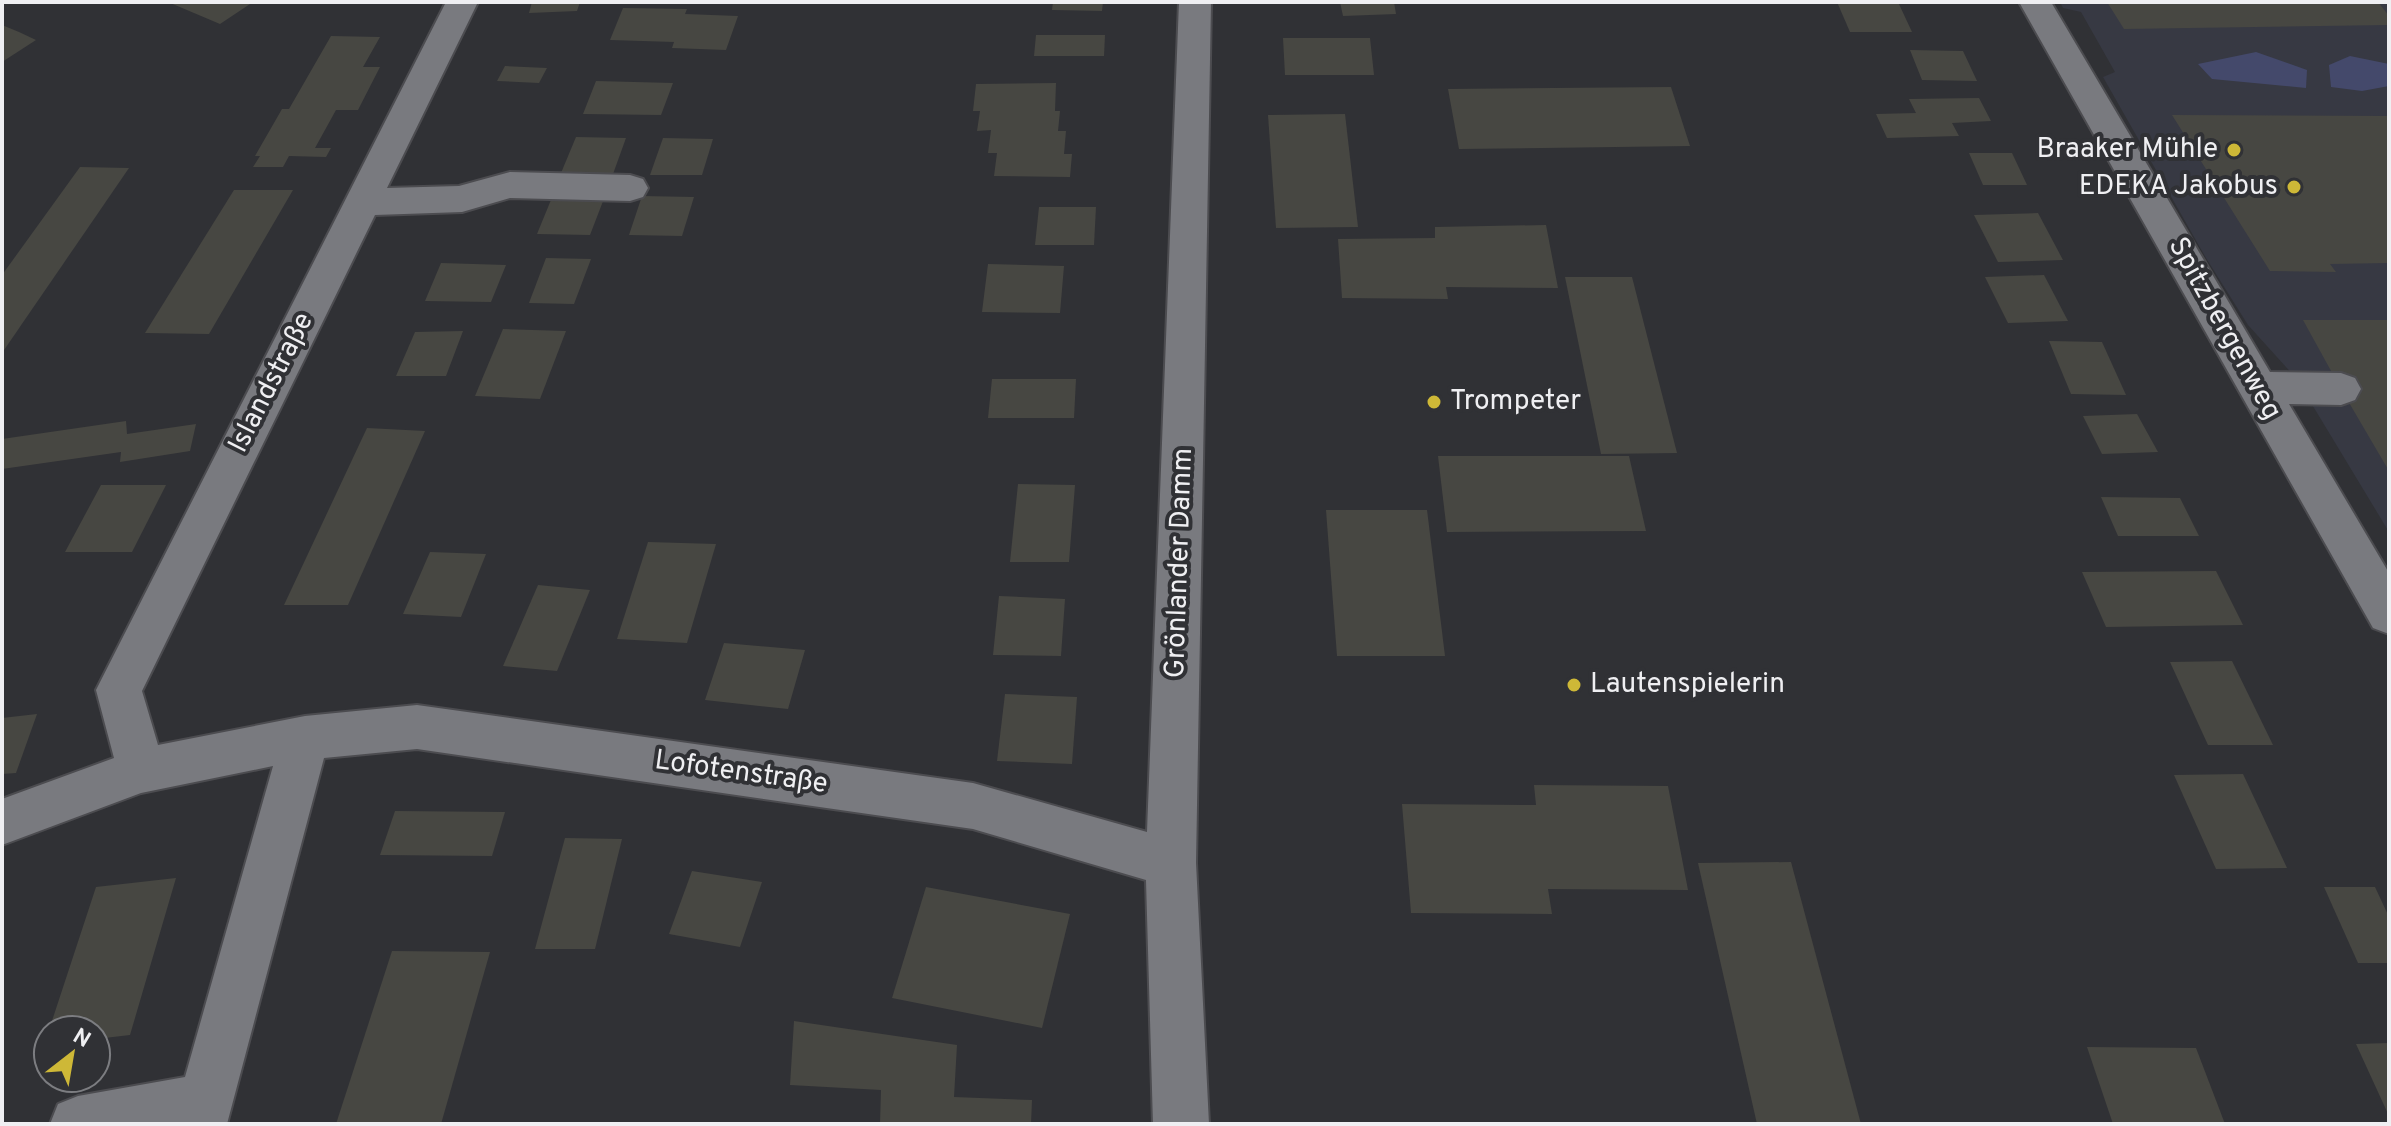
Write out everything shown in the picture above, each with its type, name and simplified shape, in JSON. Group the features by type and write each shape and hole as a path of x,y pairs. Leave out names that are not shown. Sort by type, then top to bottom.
{"street":[{"name":"Islandstraße","path":"141,771 119,690 462,2"},
{"name":"Grönlander Damm","path":"1181,1124 1171,863 1195,2"},
{"name":"Spitzbergenweg","path":"2035,2 2389,614"},
{"path":"363,202 462,199 494,187 510,185 630,188"},
{"path":"2257,388 2341,389"},
{"name":"Lofotenstraße","path":"2,822 141,771 305,738 417,727 973,806 1171,863"},
{"path":"78,1124 202,1112 305,738"}],"shaded area":[{"path":"2060,2 2389,2 2389,532 2296,378 2248,325 2206,258 2103,77 2115,72 2081,12 2063,8"},
{"path":"2256,52 2307,70 2306,88 2212,79 2198,64"},
{"path":"2350,56 2389,64 2389,86 2362,91 2331,87 2329,65"}],"building":[{"path":"168,2 253,2 220,24"},
{"path":"532,2 580,2 577,11 529,13"},
{"path":"1053,2 1103,2 1102,11 1052,10"},
{"path":"1340,2 1394,2 1396,14 1343,16"},
{"path":"1837,2 1898,2 1912,32 1850,32"},
{"path":"2107,2 2378,2 2389,16 2389,25 2124,29"},
{"path":"623,8 687,9 685,14 738,16 726,50 672,48 674,42 610,40"},
{"path":"2,25 19,32 36,40 2,62"},
{"path":"1036,35 1105,35 1104,56 1034,56"},
{"path":"331,36 380,37 363,67 380,67 358,110 336,110 315,148 331,148 326,157 289,156 283,167 253,167 260,156 255,156 282,109 289,109"},
{"path":"1283,38 1370,38 1374,75 1285,75"},
{"path":"1910,50 1963,51 1977,81 1922,80"},
{"path":"505,66 547,68 539,83 497,81"},
{"path":"596,81 673,83 661,115 583,114"},
{"path":"1056,83 1055,111 1060,111 1058,131 1066,131 1064,154 1072,154 1070,177 994,176 997,153 988,153 991,130 977,131 980,111 973,111 976,84"},
{"path":"1671,87 1690,146 1459,149 1448,89"},
{"path":"1979,98 1991,121 1952,123 1959,136 1887,138 1876,114 1916,113 1909,99"},
{"path":"1345,114 1358,227 1276,228 1268,115"},
{"path":"2172,115 2389,116 2389,263 2330,264 2336,272 2270,271"},
{"path":"576,137 626,138 613,174 561,173"},
{"path":"663,138 713,139 702,175 650,175"},
{"path":"1969,153 2012,153 2027,185 1983,185"},
{"path":"80,167 129,168 2,353 2,275"},
{"path":"234,190 293,190 209,334 145,333"},
{"path":"553,195 605,196 590,235 537,234"},
{"path":"642,196 694,197 682,236 629,235"},
{"path":"1039,207 1096,207 1094,245 1035,245"},
{"path":"2038,213 2063,260 1998,262 1974,215"},
{"path":"1546,225 1558,288 1446,287 1448,299 1342,298 1338,239 1435,238 1435,227"},
{"path":"546,258 591,259 574,304 529,303"},
{"path":"441,263 506,265 491,302 425,301"},
{"path":"988,264 1064,266 1060,313 982,312"},
{"path":"2044,275 2068,321 2008,323 1985,277"},
{"path":"1565,277 1632,277 1677,453 1601,454"},
{"path":"2303,320 2389,320 2389,471 2341,389"},
{"path":"503,329 566,331 540,399 475,396"},
{"path":"463,331 446,376 396,376 415,332"},
{"path":"2049,341 2102,342 2126,395 2071,394"},
{"path":"992,379 1076,379 1074,418 988,418"},
{"path":"2137,414 2158,452 2102,454 2083,416"},
{"path":"126,421 127,434 196,424 190,451 120,462 121,452 2,469 2,439"},
{"path":"367,428 425,431 348,605 284,605"},
{"path":"1438,456 1629,456 1646,531 1447,532"},
{"path":"1018,484 1075,485 1069,562 1010,562"},
{"path":"101,485 166,485 132,552 65,552"},
{"path":"2101,497 2180,498 2199,536 2118,536"},
{"path":"1326,510 1427,510 1445,656 1337,656"},
{"path":"648,542 716,544 687,643 617,639"},
{"path":"430,552 486,554 461,617 403,614"},
{"path":"2216,571 2243,625 2106,627 2082,572"},
{"path":"538,585 590,590 557,671 503,666"},
{"path":"999,596 1065,599 1061,656 993,655"},
{"path":"724,643 805,650 788,709 705,700"},
{"path":"2232,661 2273,745 2208,745 2170,662"},
{"path":"1005,694 1077,697 1072,764 997,761"},
{"path":"37,714 16,773 2,774 2,718"},
{"path":"2243,774 2287,868 2216,869 2174,775"},
{"path":"1534,785 1668,786 1688,890 1548,889 1552,914 1411,913 1402,804 1536,805"},
{"path":"395,811 505,812 492,856 380,855"},
{"path":"565,838 622,839 595,949 535,949"},
{"path":"1791,862 1861,1124 1757,1124 1698,863"},
{"path":"692,871 762,882 740,947 669,934"},
{"path":"176,878 130,1035 112,1037 112,1014 54,1014 96,887"},
{"path":"926,887 1070,914 1042,1028 892,998"},
{"path":"2324,887 2375,887 2389,917 2389,963 2358,963"},
{"path":"392,951 490,952 441,1124 336,1124"},
{"path":"794,1021 957,1045 954,1097 1032,1100 1031,1124 880,1124 881,1090 790,1085"},
{"path":"2389,1043 2389,1116 2356,1044"},
{"path":"2087,1047 2196,1048 2225,1124 2113,1124"}],"place":[{"name":"Braaker Mühle","path":"2234,150"},
{"name":"EDEKA Jakobus","path":"2294,187"},
{"name":"Trompeter","path":"1434,402"},
{"name":"Lautenspielerin","path":"1574,685"}]}
